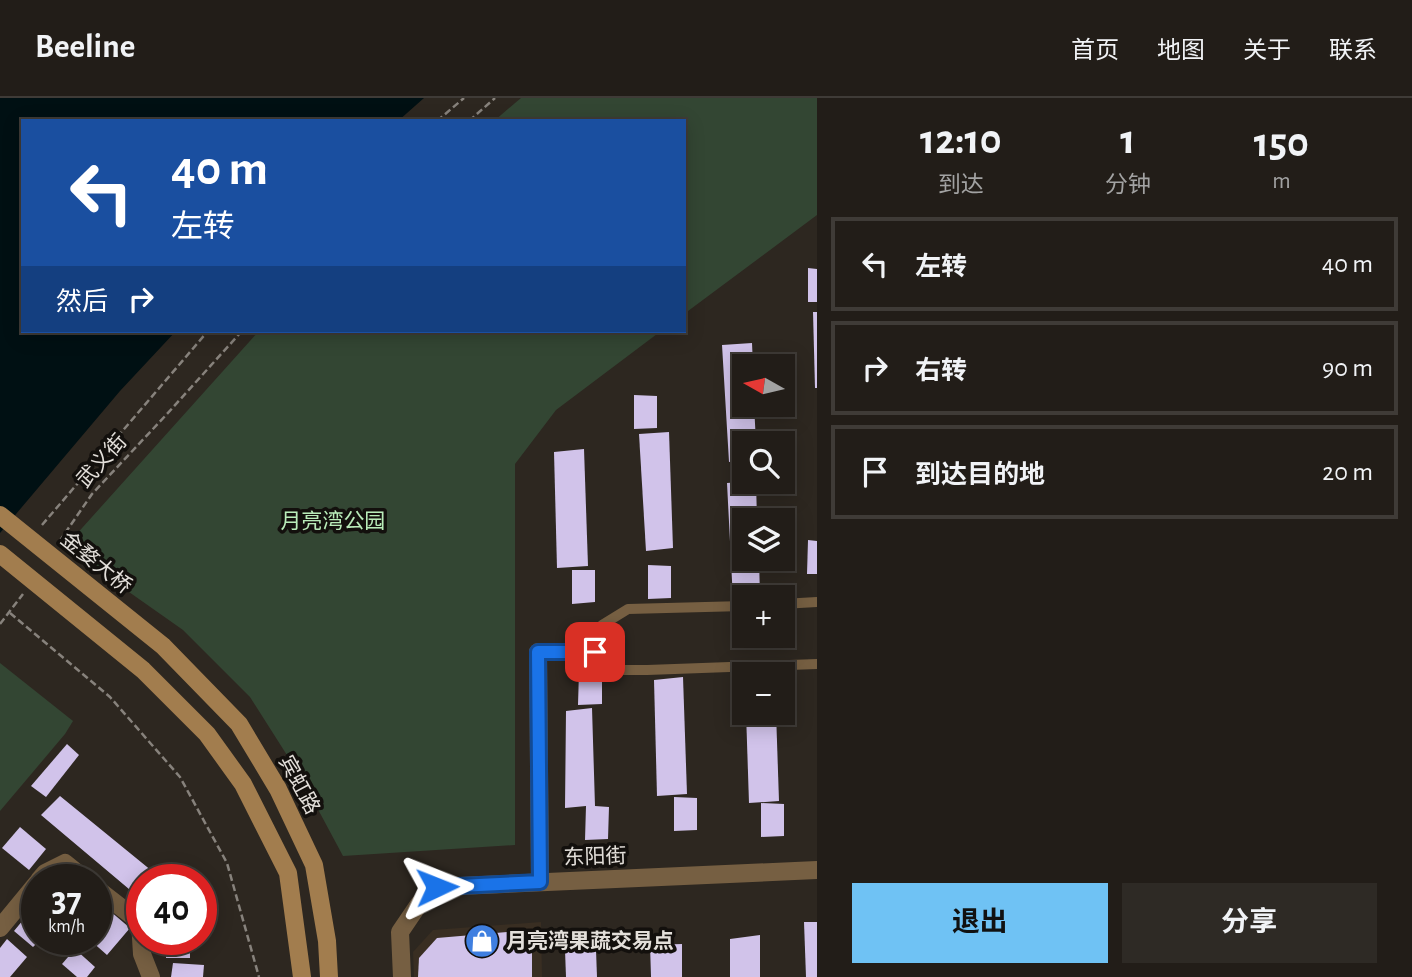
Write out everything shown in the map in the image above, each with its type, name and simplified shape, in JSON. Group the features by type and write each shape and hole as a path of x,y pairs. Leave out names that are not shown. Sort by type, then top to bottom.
{"main road":[{"name":"金婺大桥","path":"0,515 163,646"},
{"path":"0,554 143,670 207,734 243,784 288,873 302,977"},
{"name":"宾虹路","path":"163,646 239,724 278,789 314,865 327,941 329,977"}],"street":[{"path":"540,882 538,652 595,652"},
{"name":"东阳街","path":"402,977 400,932 419,904 437,887 817,870"},
{"path":"112,900 141,922 142,954 151,977"},
{"path":"0,928 21,903"}],"lane":[{"path":"795,603 817,602"},
{"path":"732,606 628,609 602,625 595,652 614,670 817,664"}],"path":[{"path":"439,119 464,98"},
{"path":"471,119 495,98"},
{"path":"42,524 206,333"},
{"name":"武义街","path":"55,548 92,494 240,333"},
{"path":"0,624 25,591"},
{"path":"10,613 110,696 180,777 227,863 259,977"}],"shaded area":[{"path":"0,98 424,98 400,119 21,119 21,333 174,333 120,391 0,533"},
{"name":"月亮湾果蔬交易点","path":"541,922 542,977 414,977 413,952 433,930"}],"green space":[{"path":"521,98 817,98 817,215 686,313 686,119 496,119"},
{"name":"月亮湾公园","path":"257,333 658,333 556,410 515,464 515,845 343,856 299,774 250,697 183,630 65,547"},
{"path":"0,663 73,721 0,811"}],"building":[{"path":"808,268 817,269 817,302 808,302"},
{"path":"813,312 817,312 817,388 815,388"},
{"path":"752,343 752,354 732,354 732,417 755,417 755,431 732,431 732,462 729,462 722,345"},
{"path":"634,395 657,396 657,428 634,429"},
{"path":"669,432 673,548 646,551 639,434"},
{"path":"584,449 588,566 557,568 554,452"},
{"path":"727,483 732,483 732,494 756,494 757,508 732,508 732,571 759,571 760,585 732,585"},
{"path":"808,540 817,541 817,574 807,574"},
{"path":"648,565 671,566 671,598 648,599"},
{"path":"572,570 595,570 595,602 572,604"},
{"path":"579,671 602,671 602,704 578,705"},
{"path":"683,677 687,794 657,796 654,680"},
{"path":"592,708 595,806 609,807 608,839 585,840 586,806 565,808 566,711"},
{"path":"746,725 776,725 779,801 749,803"},
{"path":"67,744 79,755 46,797 31,786"},
{"path":"60,796 143,864 126,864 126,887 112,875 112,864 99,864 41,815"},
{"path":"674,797 697,798 697,830 674,831"},
{"path":"761,803 784,804 784,836 761,837"},
{"path":"20,827 46,849 34,864 22,864 2,848"},
{"path":"112,913 126,925 126,933 112,949"},
{"path":"21,922 21,937 14,931"},
{"path":"804,922 817,922 817,977 806,977"},
{"name":"月亮湾果蔬交易点","path":"532,930 532,977 418,977 419,958 437,938"},
{"path":"760,935 760,977 730,977 730,939"},
{"path":"7,939 21,952 21,955 27,957 10,977 0,977 0,948"},
{"path":"682,944 682,977 651,977 650,945"},
{"path":"565,950 596,950 597,977 566,977"},
{"path":"70,955 82,955 95,967 87,977 77,977 62,964"},
{"path":"166,955 190,955 190,958 166,958"},
{"path":"173,963 204,965 203,977 171,977"}],"place":[{"name":"月亮湾果蔬交易点","path":"482,941"}],"route":[{"path":"437,887 540,882 538,652 595,652"}]}
